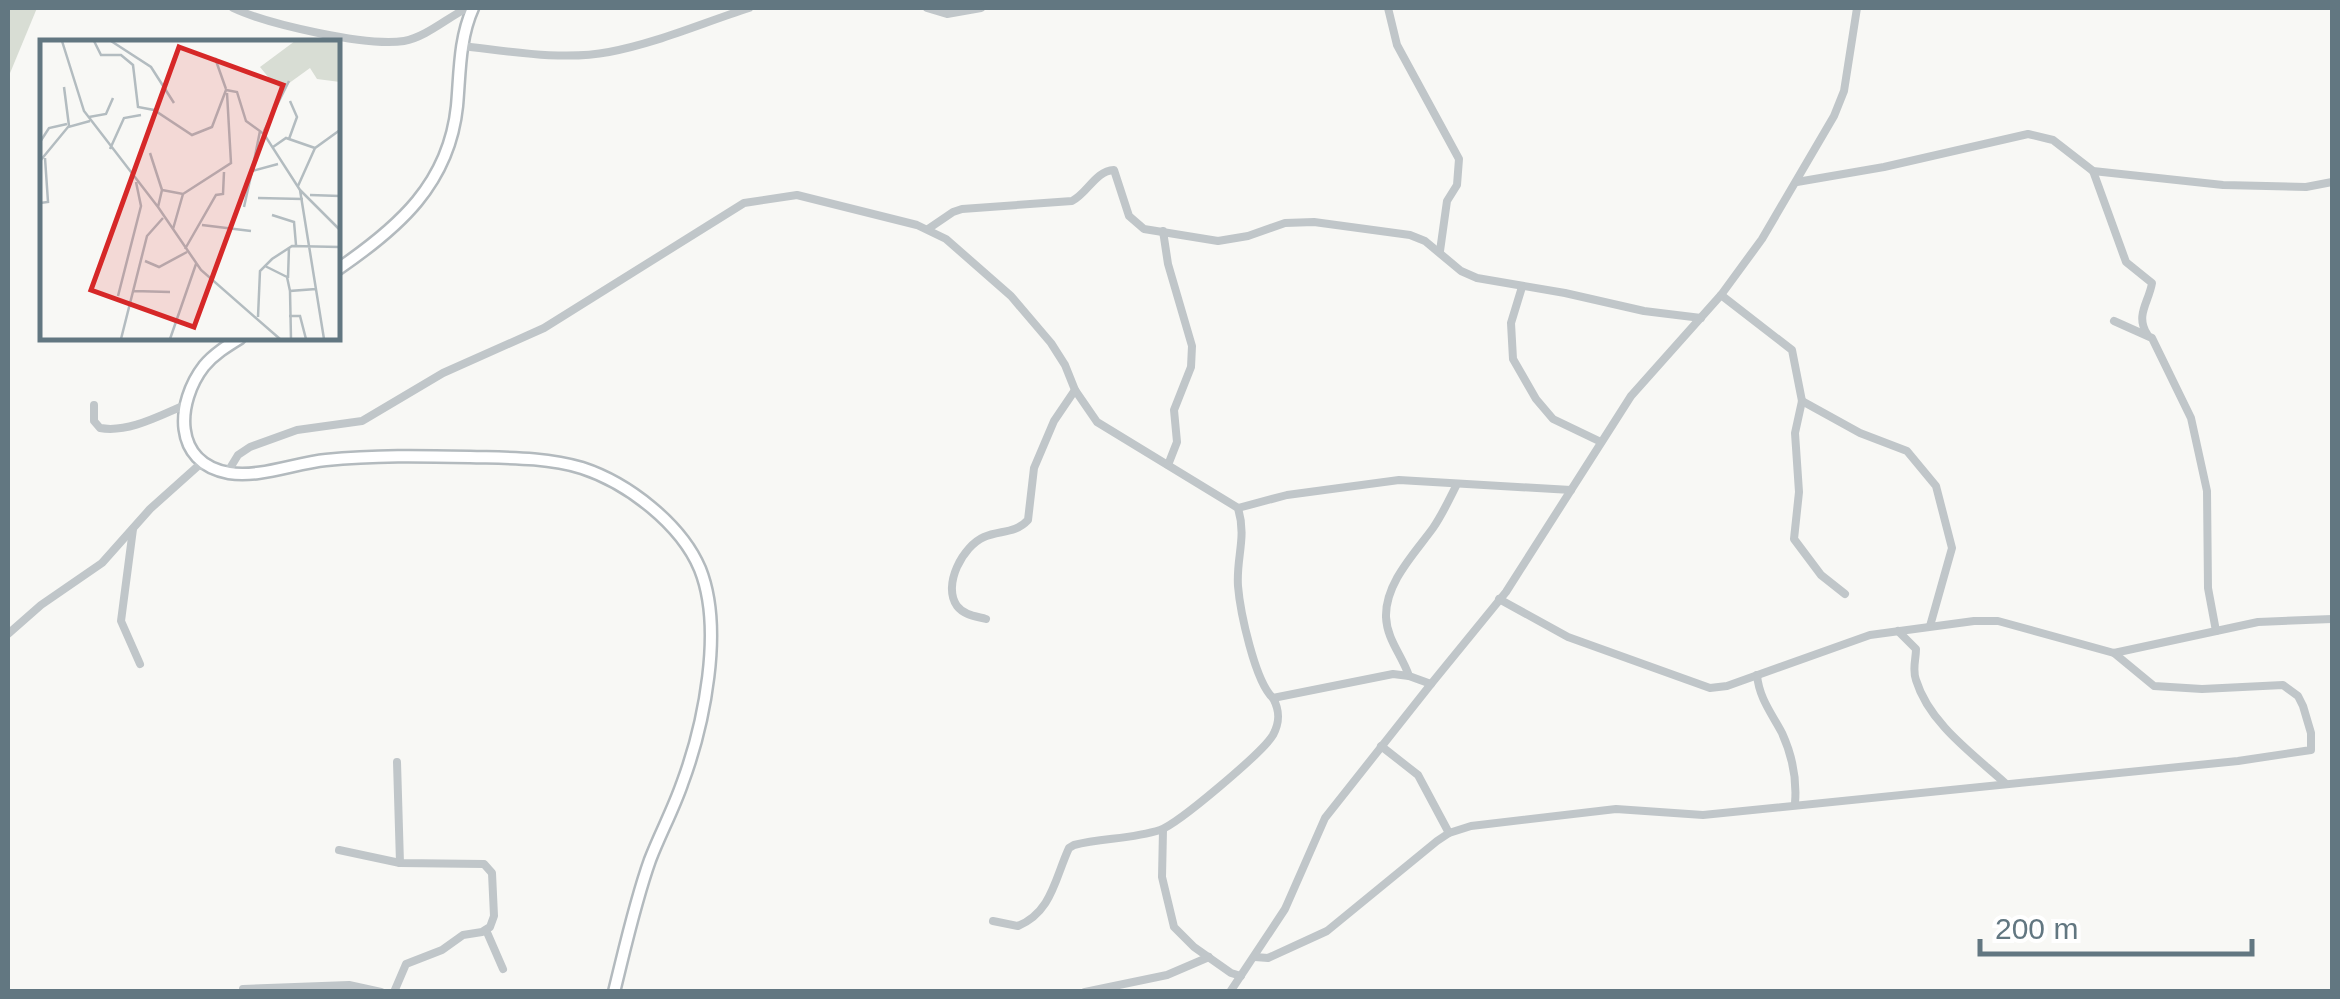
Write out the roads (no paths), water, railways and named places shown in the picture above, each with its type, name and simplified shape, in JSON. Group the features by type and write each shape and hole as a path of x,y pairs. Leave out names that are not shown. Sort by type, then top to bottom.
{"main road":[{"path":"340,268 402,220 440,166 451,142 470,8"},
{"path":"237,340 202,368 184,405 182,428 190,446 209,465 227,473 255,472 321,460 376,456 546,461 582,468 638,499 675,530 701,571 710,614 707,681 698,736 650,862 614,992"}],"street":[{"path":"233,8 288,27 396,41 414,37 470,8"},
{"path":"462,46 605,54 662,40 749,8"},
{"path":"928,8 946,14 981,8"},
{"path":"1388,8 1398,46 1460,160 1457,186 1447,201 1440,251"},
{"path":"1230,992 1292,896 1325,818 1500,599 1645,378 1720,296 1762,239 1834,116 1844,90 1858,8"},
{"path":"1797,182 1884,168 2028,134 2053,140 2094,171 2223,185 2306,187 2332,182"},
{"path":"928,229 962,209 1072,202 1108,170 1114,170 1121,199 1137,226 1218,241 1248,236 1284,223 1314,222 1410,235 1477,278 1565,292 1644,311 1701,318"},
{"path":"2094,171 2126,262 2152,283 2142,311 2142,327 2158,346 2196,440 2208,491 2208,588 2216,631"},
{"path":"227,473 233,461 250,447 297,430 362,421 443,373 544,328 744,204 797,195 928,229 946,238 1011,296 1059,353 1075,390 1097,422 1238,508 1287,495 1399,480 1571,490"},
{"path":"1163,231 1168,264 1192,346 1191,367 1174,410 1177,442 1168,465"},
{"path":"1522,288 1511,323 1514,360 1536,399 1553,418 1601,442"},
{"path":"1720,296 1792,350 1802,401 1795,432 1799,492 1794,539 1821,574 1845,594"},
{"path":"2114,321 2147,334"},
{"path":"986,620 959,609 953,597 952,578 976,542 985,536 1016,530 1028,520 1034,468 1054,422 1075,390"},
{"path":"1802,401 1860,433 1906,451 1936,486 1952,548 1930,626"},
{"path":"94,404 94,421 108,430 138,424 184,405"},
{"path":"8,634 40,604 102,564 150,509 198,466 209,465"},
{"path":"1409,676 1390,639 1388,604 1403,568 1435,525 1456,486"},
{"path":"993,921 1018,926 1042,909 1069,848 1074,845 1163,830 1189,813 1263,748 1274,732 1278,708 1262,686 1240,599 1238,573 1244,537 1238,508"},
{"path":"133,528 121,620 140,664"},
{"path":"1256,956 1268,958 1327,931 1449,832 1597,811 1703,815 2257,759 2312,750 2311,733 2298,696 2282,685 2202,689 2154,686 2114,653 1998,620 1897,630 1836,645 1727,686 1710,688 1568,637 1500,599"},
{"path":"2114,653 2258,622 2332,619"},
{"path":"1897,630 1916,649 1916,683 1941,724 2005,783"},
{"path":"1273,698 1382,675 1409,676 1432,684"},
{"path":"1757,675 1762,696 1791,759 1796,804"},
{"path":"1381,746 1418,775 1449,832"},
{"path":"397,762 400,864"},
{"path":"1163,830 1160,853 1168,916 1178,934 1230,973 1241,976"},
{"path":"339,850 400,864 488,865 492,873 494,916 486,930 457,938 442,950 406,964 394,992"},
{"path":"486,930 504,969"},
{"path":"1086,992 1167,974 1210,956"},
{"path":"244,989 349,986 381,992"}]}
